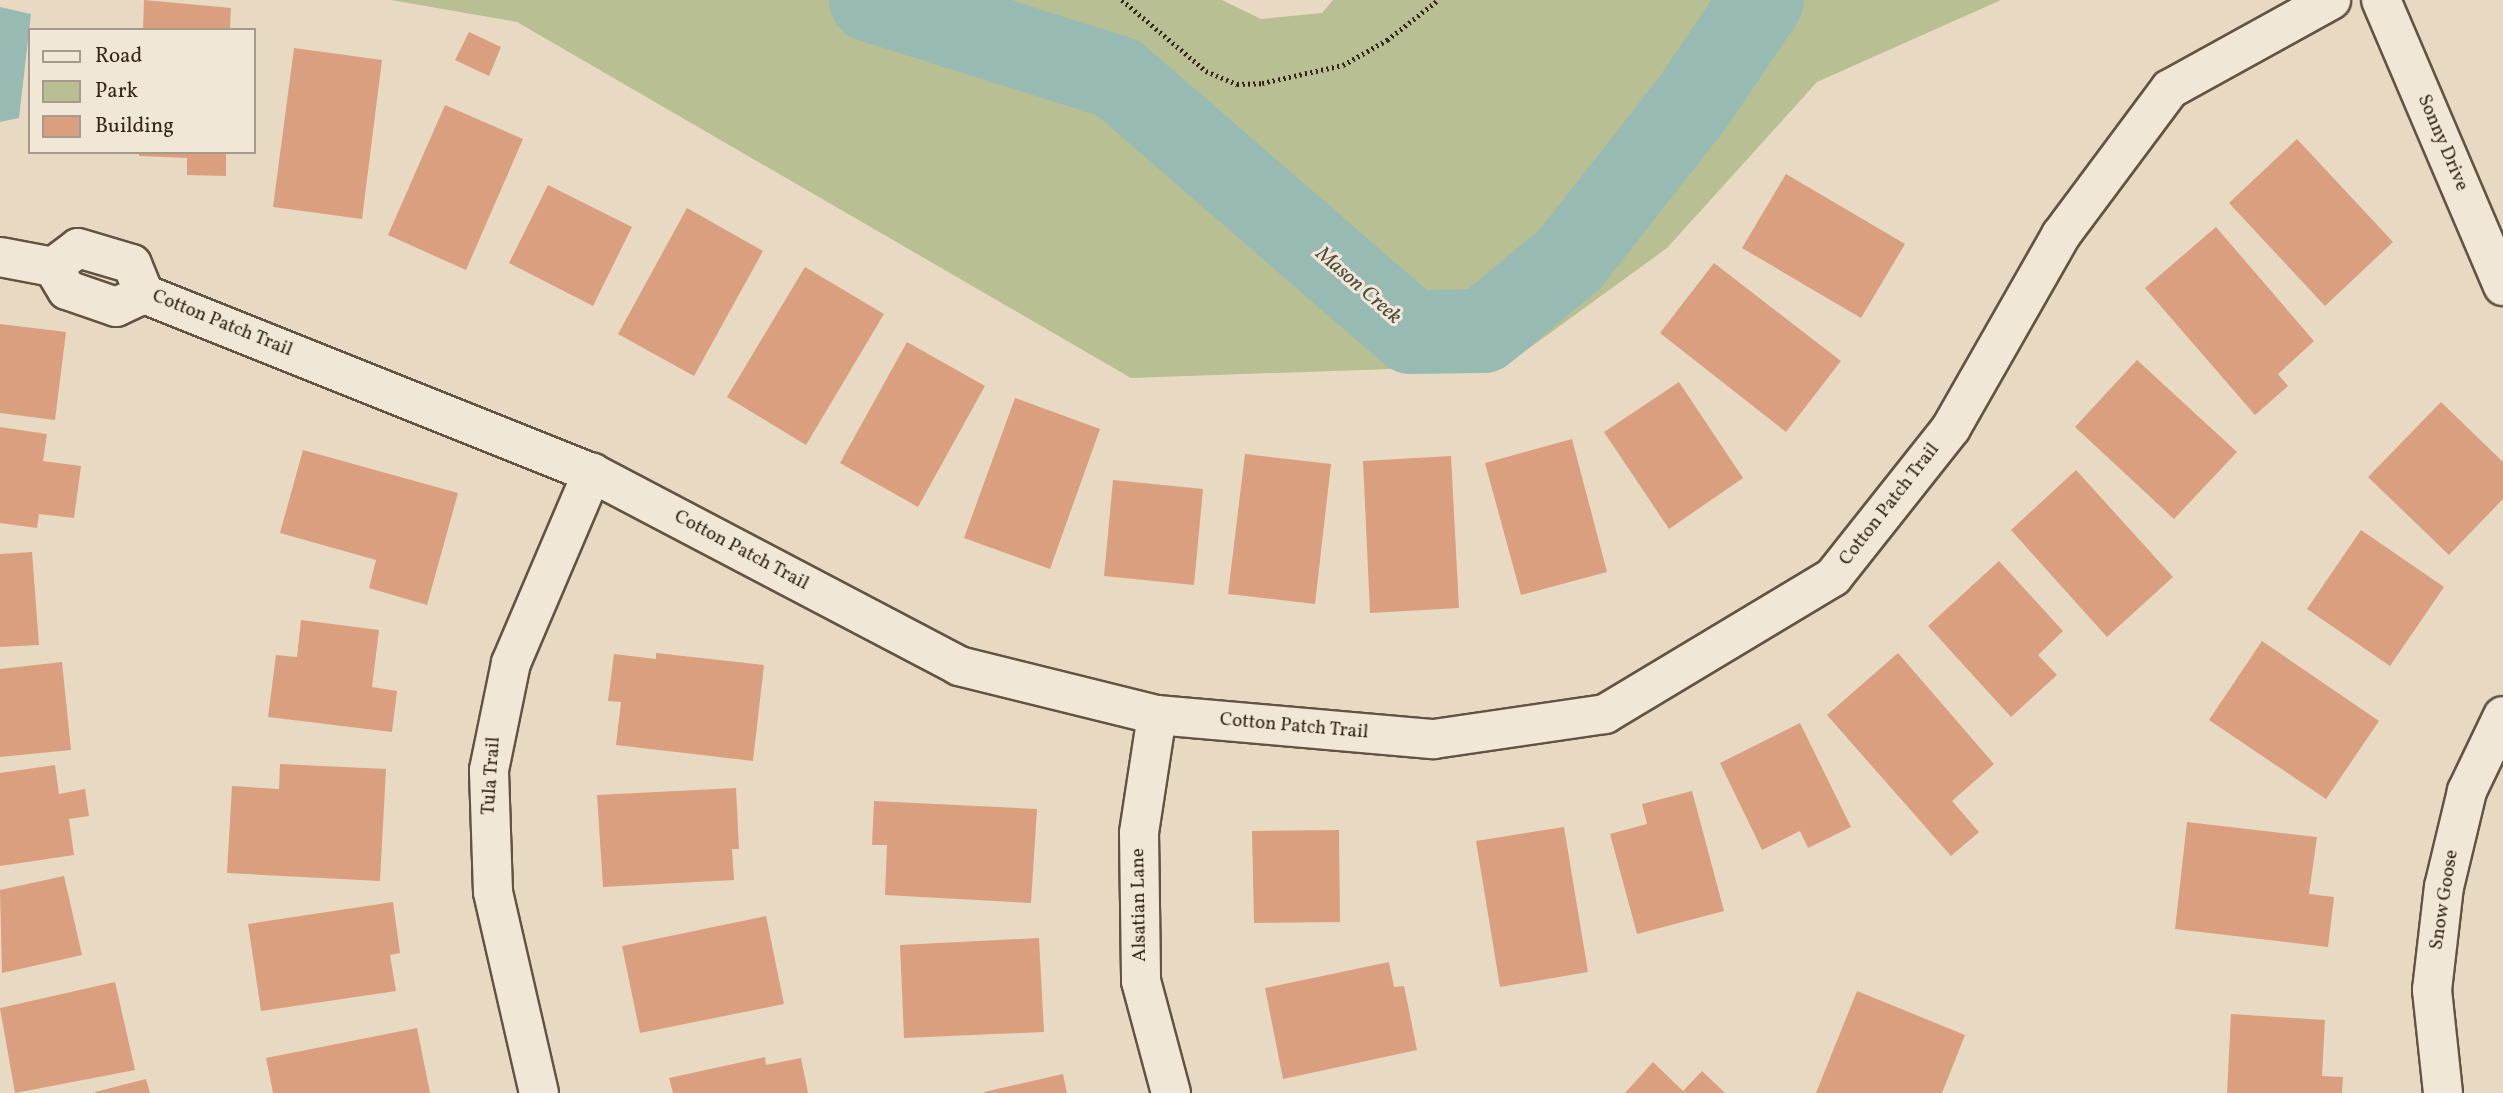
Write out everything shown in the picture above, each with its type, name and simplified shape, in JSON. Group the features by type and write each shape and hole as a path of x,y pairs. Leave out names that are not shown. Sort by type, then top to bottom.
{"street":[{"name":"Cotton Patch Trail","path":"0,257 53,267 78,248 132,264 144,294 592,473 960,666 1157,715 1434,739 1605,714 1833,577 1951,428 2061,235 2170,89 2331,0"},
{"name":"Sonny Drive","path":"2381,0 2503,286"},
{"name":"Tula Trail","path":"539,1093 493,892 489,771 511,663 592,473"},
{"name":"Alsatian Lane","path":"1157,715 1139,833 1140,981 1171,1093"},
{"name":"Snow Goose","path":"2443,1093 2432,990 2444,887 2467,791 2503,716"}],"path":[{"path":"1122,0 1206,71 1237,84 1262,83 1343,65 1387,40 1438,0"}],"green space":[{"path":"391,0 1222,0 1261,19 1322,13 1333,0 2001,0 1817,82 1667,248 1506,365 1131,378 517,22"}],"water":[{"path":"0,7 31,14 19,118 0,122"}],"building":[{"path":"144,0 231,8 230,28 143,28"},
{"path":"469,32 501,47 489,76 455,60"},
{"path":"294,48 382,60 362,219 273,207"},
{"path":"445,105 523,139 466,270 388,235"},
{"path":"2297,139 2393,242 2325,306 2229,203"},
{"path":"226,154 226,176 187,175 187,158 139,156"},
{"path":"1786,174 1905,244 1861,318 1742,248"},
{"path":"548,185 632,227 593,306 509,263"},
{"path":"687,208 763,251 694,376 618,334"},
{"path":"2216,227 2314,341 2278,374 2288,386 2255,415 2145,288"},
{"path":"1714,263 1841,361 1786,432 1660,333"},
{"path":"805,267 884,314 806,445 727,397"},
{"path":"0,324 66,332 55,420 0,413"},
{"path":"907,342 985,386 918,507 840,463"},
{"path":"2137,360 2237,452 2174,519 2075,427"},
{"path":"1679,382 1743,478 1669,529 1604,432"},
{"path":"1015,398 1100,429 1050,569 964,538"},
{"path":"2441,402 2503,462 2503,499 2449,555 2368,477"},
{"path":"0,427 47,434 43,461 81,466 74,518 39,514 37,528 0,523"},
{"path":"1572,439 1607,572 1521,595 1485,463"},
{"path":"303,450 458,493 427,605 369,588 376,560 280,533"},
{"path":"1245,454 1331,464 1315,604 1228,594"},
{"path":"1451,456 1459,608 1370,613 1363,461"},
{"path":"2076,470 2173,577 2107,637 2011,530"},
{"path":"1113,480 1203,489 1194,585 1104,576"},
{"path":"2361,530 2444,587 2390,666 2307,609"},
{"path":"32,552 39,645 0,647 0,554"},
{"path":"1999,561 2063,631 2038,655 2057,675 2011,717 1928,626"},
{"path":"301,620 379,630 372,687 397,691 392,732 268,717 276,655 297,657"},
{"path":"2262,641 2379,721 2326,799 2209,720"},
{"path":"656,653 764,665 753,761 616,745 621,702 608,701 614,654 656,659"},
{"path":"1898,653 1994,764 1952,801 1979,832 1951,856 1827,715"},
{"path":"62,662 71,750 0,757 0,669"},
{"path":"1800,723 1851,827 1808,848 1800,831 1762,850 1720,763"},
{"path":"280,764 386,769 380,881 227,873 232,786 279,789"},
{"path":"55,765 59,794 85,789 89,816 69,819 74,855 0,866 0,773"},
{"path":"736,788 739,849 732,849 734,880 603,887 597,795"},
{"path":"1692,791 1724,911 1637,934 1610,834 1647,824 1642,804"},
{"path":"874,801 1037,809 1031,903 885,895 887,845 872,845"},
{"path":"2187,822 2317,837 2309,894 2334,897 2328,947 2175,929"},
{"path":"1564,827 1588,972 1500,987 1476,841"},
{"path":"1339,830 1340,922 1254,923 1252,831"},
{"path":"64,876 82,955 2,973 0,890"},
{"path":"393,902 400,953 390,955 396,991 261,1011 248,924"},
{"path":"766,916 784,1004 640,1033 622,946"},
{"path":"1039,938 1044,1032 904,1038 900,945"},
{"path":"1389,962 1394,987 1404,986 1417,1050 1283,1079 1265,988"},
{"path":"115,982 135,1070 15,1093 0,1008"},
{"path":"1857,991 1965,1035 1942,1093 1816,1093"},
{"path":"2231,1014 2325,1020 2322,1076 2343,1077 2342,1093 2227,1093"},
{"path":"417,1028 430,1093 273,1093 266,1058"},
{"path":"765,1057 766,1065 801,1058 808,1093 673,1093 669,1078"},
{"path":"1653,1062 1683,1091 1702,1071 1725,1093 1625,1093"},
{"path":"1063,1074 1067,1093 984,1093 984,1092"},
{"path":"146,1079 150,1093 95,1093 95,1092"}],"waterway":[{"name":"Mason Creek","path":"871,0 1118,78 1411,332 1483,331 1570,259 1693,102 1762,0"}]}
